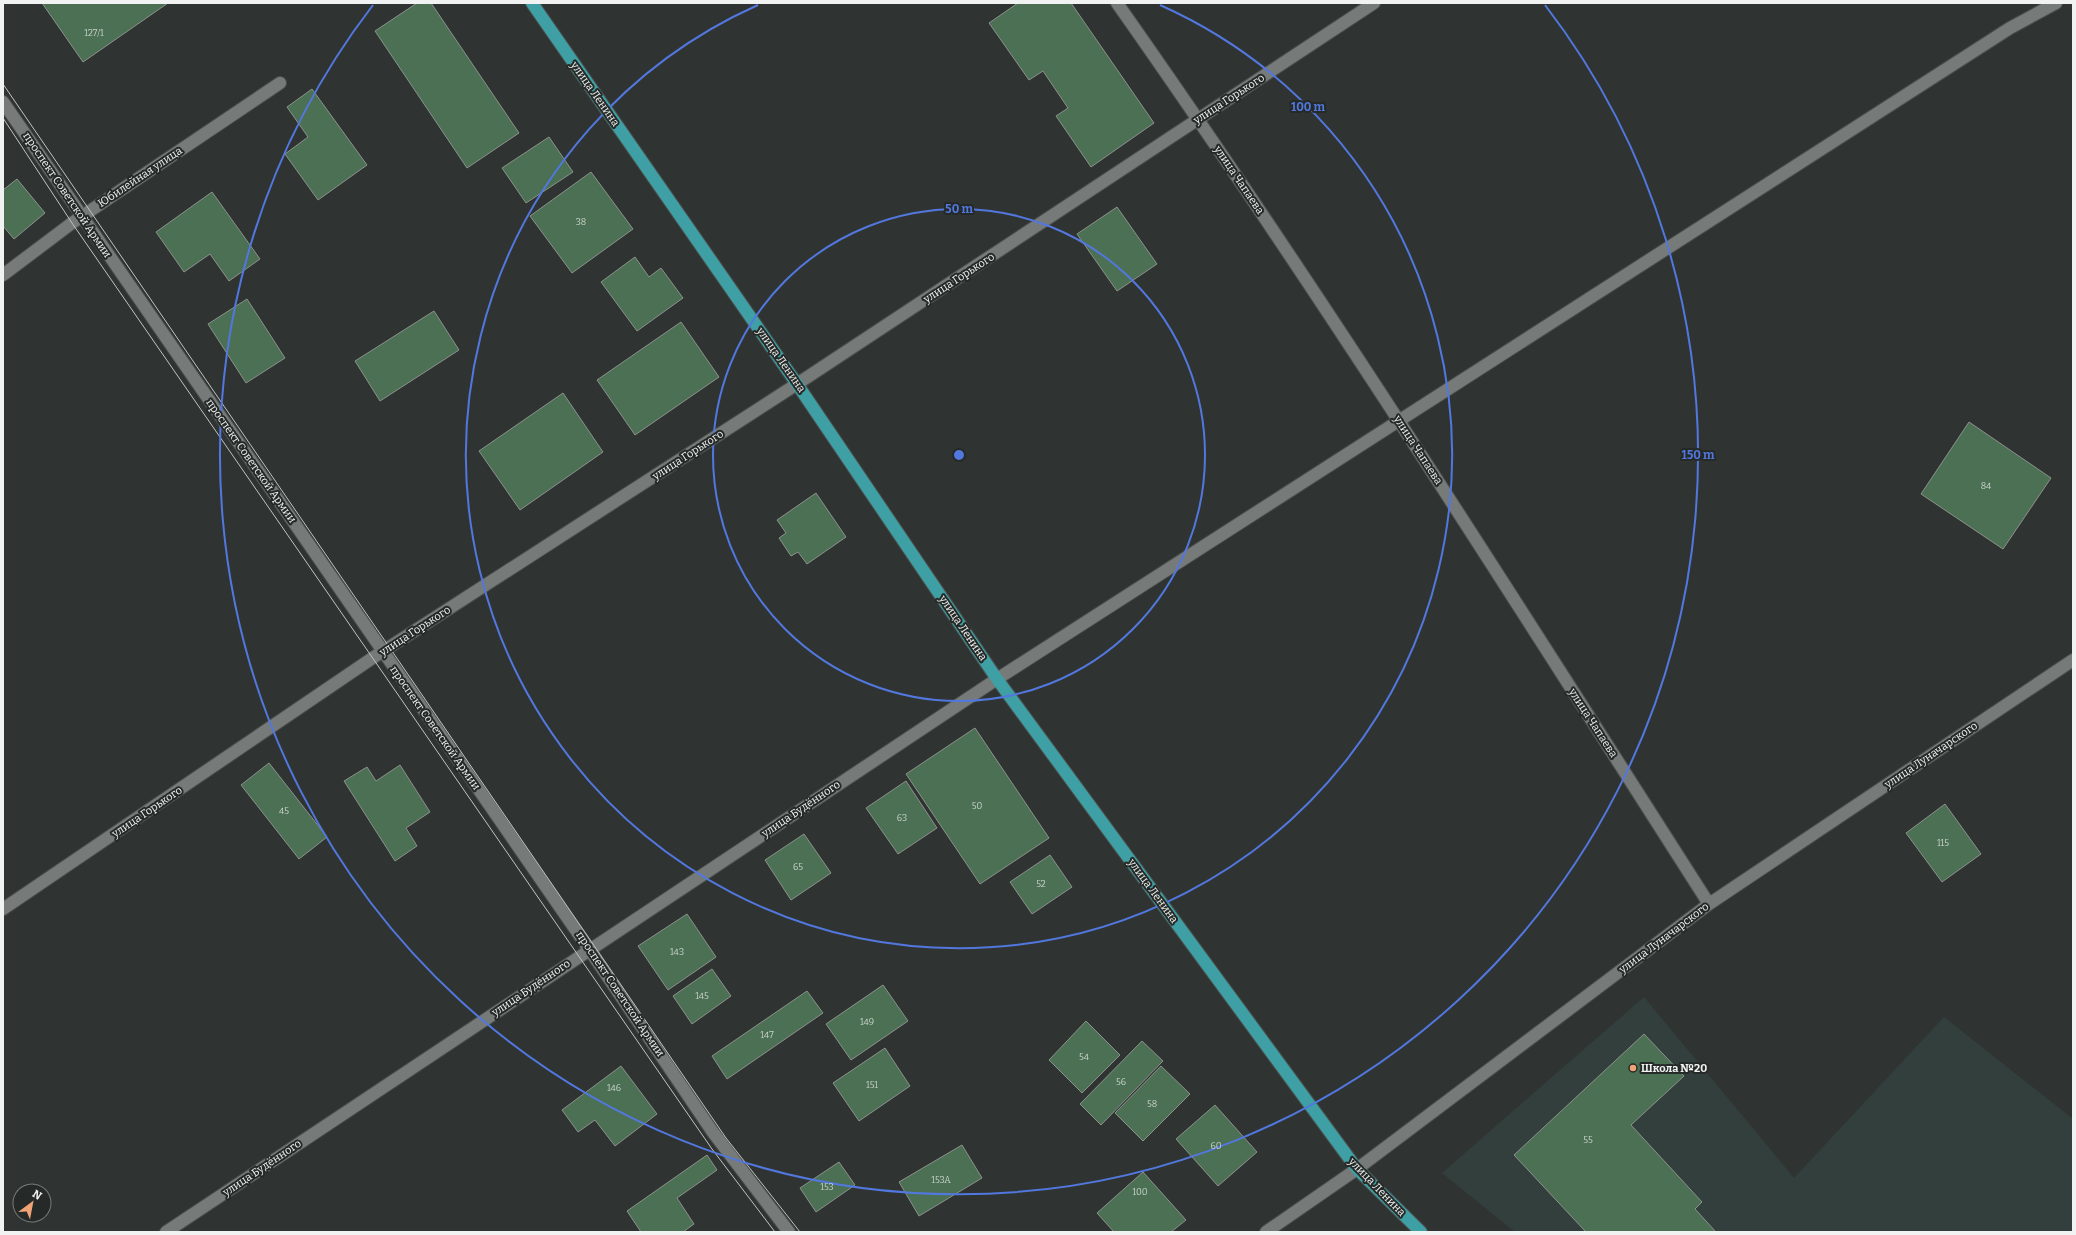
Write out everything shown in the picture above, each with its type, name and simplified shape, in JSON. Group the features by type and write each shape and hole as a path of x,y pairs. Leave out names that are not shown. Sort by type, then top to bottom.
{"main road":[{"name":"улица Ленина","path":"532,3 798,384 997,679 1357,1169 1421,1232"}],"street":[{"name":"улица Чапаева","path":"1117,3 1199,119 1400,421 1709,904"},
{"name":"улица Горького","path":"3,909 382,652 798,384 1374,3"},
{"name":"улица Будённого","path":"166,1232 589,949 997,679 2010,28 2056,3"},
{"name":"Юбилейная улица","path":"3,275 82,217 280,83"},
{"name":"проспект Советской Армии","path":"3,102 382,652 589,949 712,1131 789,1232"},
{"name":"улица Луначарского","path":"1266,1232 1357,1169 1709,904 2073,660"}],"shaded area":[{"name":"Школа №20","path":"1644,997 1794,1178 1944,1017 2073,1119 2073,1232 1515,1232 1442,1173"}],"building":[{"path":"42,3 168,3 83,62"},
{"path":"417,3 431,3 519,133 467,168 375,31"},
{"path":"1018,3 1071,3 1154,123 1091,167 1056,116 1068,108 1043,71 1029,80 989,23"},
{"path":"312,89 367,165 318,200 285,154 308,137 287,107"},
{"path":"549,137 573,172 526,203 502,168"},
{"path":"591,172 633,229 572,273 530,216"},
{"path":"17,179 45,213 14,239 3,226 3,190"},
{"path":"212,192 260,259 229,281 210,254 184,272 156,232"},
{"path":"1117,207 1157,264 1117,291 1077,234"},
{"path":"635,257 649,277 661,268 683,298 637,331 601,282"},
{"path":"247,299 285,358 246,383 208,324"},
{"path":"434,311 459,350 380,401 355,361"},
{"path":"681,322 719,377 635,435 597,380"},
{"path":"563,393 603,452 520,510 479,451"},
{"path":"1969,422 2051,478 2003,549 1921,494"},
{"path":"816,493 846,537 807,564 798,552 791,556 779,538 786,533 777,520"},
{"path":"975,728 1049,838 980,884 906,774"},
{"path":"269,763 327,837 299,859 241,785"},
{"path":"400,765 430,812 406,828 417,846 395,861 344,781 367,767 376,781"},
{"path":"906,781 937,828 898,854 866,808"},
{"path":"1945,804 1981,854 1942,882 1906,833"},
{"path":"804,834 831,873 791,900 765,860"},
{"path":"1050,855 1072,887 1032,914 1010,882"},
{"path":"687,914 716,957 668,990 638,946"},
{"path":"712,969 731,996 692,1024 673,996"},
{"path":"883,985 908,1021 851,1060 826,1024"},
{"path":"807,991 823,1013 727,1079 712,1056"},
{"path":"1086,1021 1120,1055 1082,1093 1049,1060"},
{"path":"1644,1034 1684,1076 1631,1125 1702,1202 1695,1209 1716,1232 1586,1232 1514,1155"},
{"path":"1142,1041 1163,1061 1101,1125 1080,1104"},
{"path":"885,1048 910,1086 859,1121 833,1083"},
{"path":"621,1066 657,1114 615,1146 595,1120 578,1132 562,1110"},
{"path":"1161,1066 1190,1094 1143,1141 1115,1113"},
{"path":"1215,1105 1257,1152 1218,1186 1176,1139"},
{"path":"962,1145 982,1178 919,1216 899,1182"},
{"path":"707,1155 717,1170 677,1198 694,1224 683,1232 641,1232 627,1211"},
{"path":"839,1162 855,1185 816,1212 800,1188"},
{"path":"1143,1172 1186,1220 1171,1232 1114,1232 1097,1213"}],"tram line":[{"path":"3,84 726,1138 800,1232"},
{"path":"3,118 72,223 712,1149 775,1232"}],"place":[{"name":"Школа №20","path":"1633,1068"}]}
